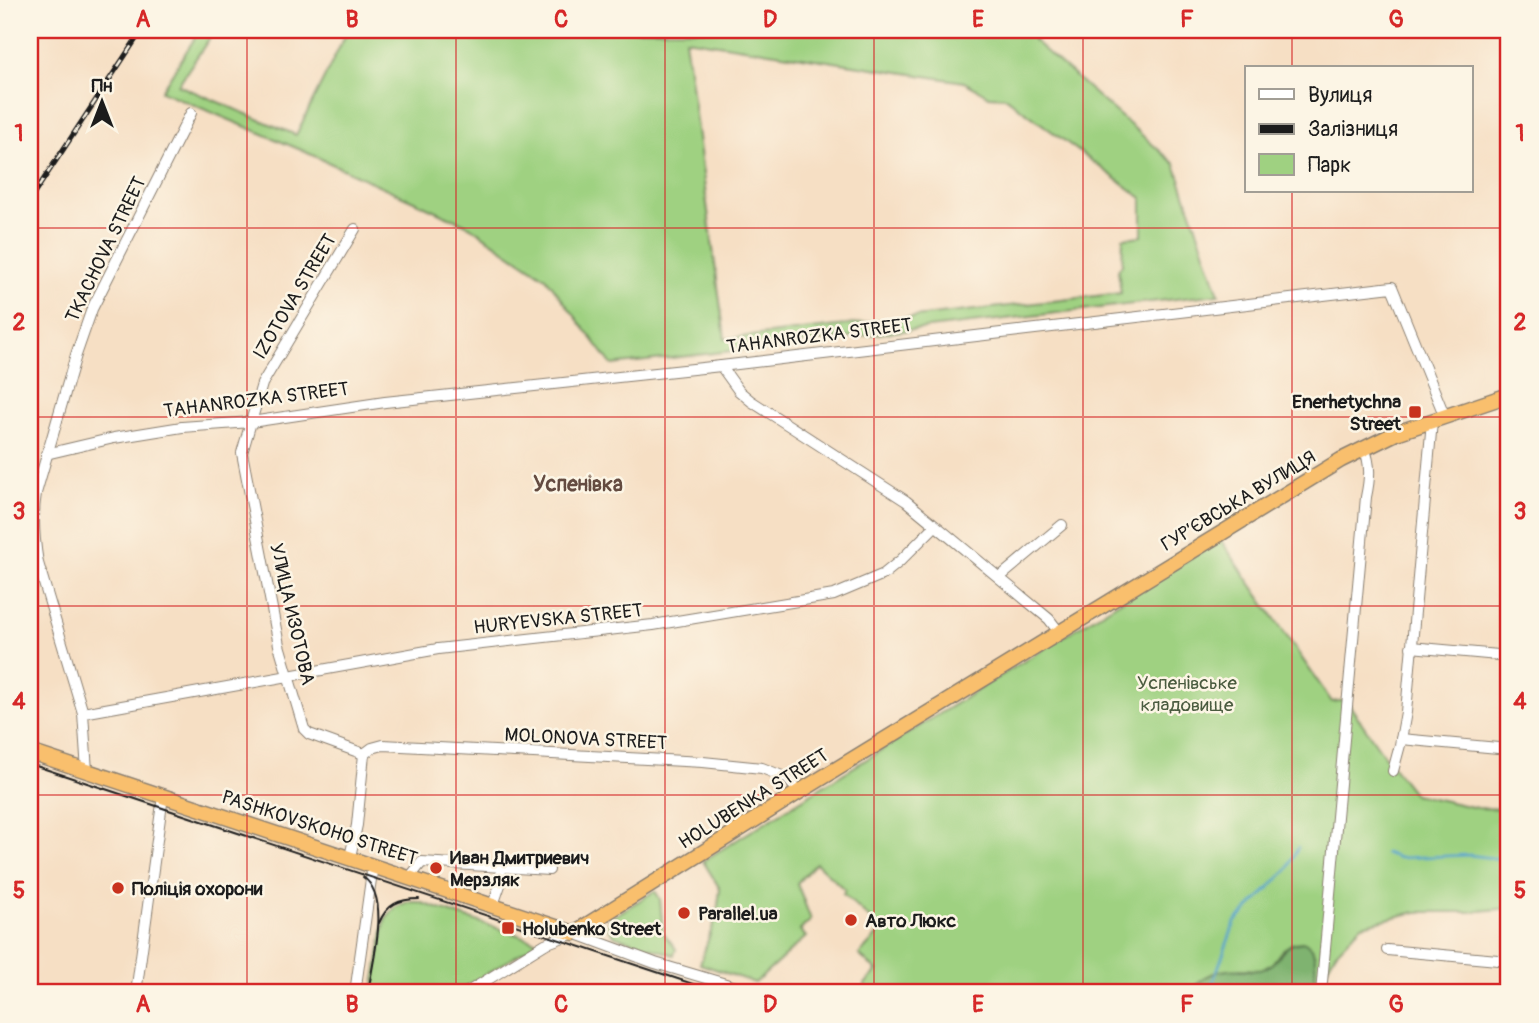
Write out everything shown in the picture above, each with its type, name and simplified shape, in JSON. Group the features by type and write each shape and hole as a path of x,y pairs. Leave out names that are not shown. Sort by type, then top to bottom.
{"highway":[{"path":"1438,419 1509,395"},
{"name":"ГУР’ЄВСЬКА ВУЛИЦЯ","path":"1059,632 1364,447 1438,419"},
{"name":"HOLUBENKA STREET","path":"574,933 1059,632"},
{"name":"PASHKOVSKOHO STREET","path":"30,752 574,933"}],"street":[{"name":"TKACHOVA STREET","path":"87,771 83,713 38,563 33,492 92,309 191,113"},
{"name":"IZOTOVA STREET","path":"251,422 262,384 355,229"},
{"name":"TAHANROZKA STREET","path":"46,454 155,431 251,422 385,402 721,366 1392,287 1438,419"},
{"path":"721,366 739,391 751,401 889,489 1000,577 1049,619 1059,632"},
{"path":"1393,771 1406,712 1438,419"},
{"name":"УЛИЦА ИЗОТОВА","path":"251,422 243,444 243,463 279,645 306,732 365,754"},
{"path":"1321,993 1370,476 1370,461 1364,447"},
{"path":"1000,577 1062,525"},
{"name":"HURYEVSKA STREET","path":"83,713 438,649 665,624 834,595 884,573 900,561 934,526"},
{"path":"1411,647 1509,656"},
{"path":"1401,739 1509,749"},
{"name":"MOLONOVA STREET","path":"365,754 372,748 383,745 703,762 769,771 787,778 799,792"},
{"path":"350,857 365,754"},
{"path":"136,993 163,796"},
{"path":"410,877 422,862 549,870"},
{"path":"355,993 373,864"},
{"path":"493,905 500,885 501,867"},
{"name":"HOLUBENKA STREET","path":"466,993 545,944 574,933"},
{"name":"PASHKOVSKOHO STREET","path":"574,933 655,963 756,993"},
{"path":"1387,950 1509,961"}],"green space":[{"path":"200,30 215,30 178,85 296,135 348,30 1041,30 1033,40 1175,164 1219,294 612,365 546,278 469,226 301,150 161,91","holes":["685,39 964,82 989,96 1005,97 1142,198 1142,236 1123,238 1122,264 1118,270 1121,293 725,339"]},
{"name":"Успенівське кладовище","path":"1220,539 1332,702 1346,700 1414,794 1477,808 1509,809 1509,908 1469,912 1416,912 1362,925 1336,952 1323,975 1318,993 1314,993 1315,956 1312,948 1305,942 1293,943 1282,950 1271,965 1262,970 1240,969 1197,984 1192,993 865,993 865,984 877,971 859,955 882,930 843,894 845,890 816,863 797,883 811,920 800,930 806,937 755,983 700,964 717,913 720,889 703,861"},
{"path":"655,891 660,899 663,932 676,949 674,955 615,936 608,928 609,919"},
{"path":"408,902 419,902 539,942 455,993 373,993 385,919 396,907"},
{"path":"1305,942 1315,958 1314,993 1192,993 1207,976 1228,970 1262,969 1276,960 1290,945"}],"waterway":[{"path":"1209,993 1235,922 1288,869 1298,847"},
{"path":"1385,853 1399,858 1469,855 1509,860"}],"tram line":[{"path":"30,764 720,993"},
{"path":"363,877 372,886 377,899 378,915 376,948 368,993"},
{"path":"379,923 394,904 419,899"}],"railway":[{"path":"30,200 142,30"}],"place":[{"name":"Enerhetychna Street","path":"1415,412"},
{"name":"Иван Дмитриевич Мерзляк","path":"436,868"},
{"name":"Поліція охорони","path":"118,888"},
{"name":"Parallel.ua","path":"684,913"},
{"name":"Авто Люкс","path":"851,920"},
{"name":"Holubenko Street","path":"508,928"}],"district":[{"name":"Успенівка","path":"578,484"}]}
